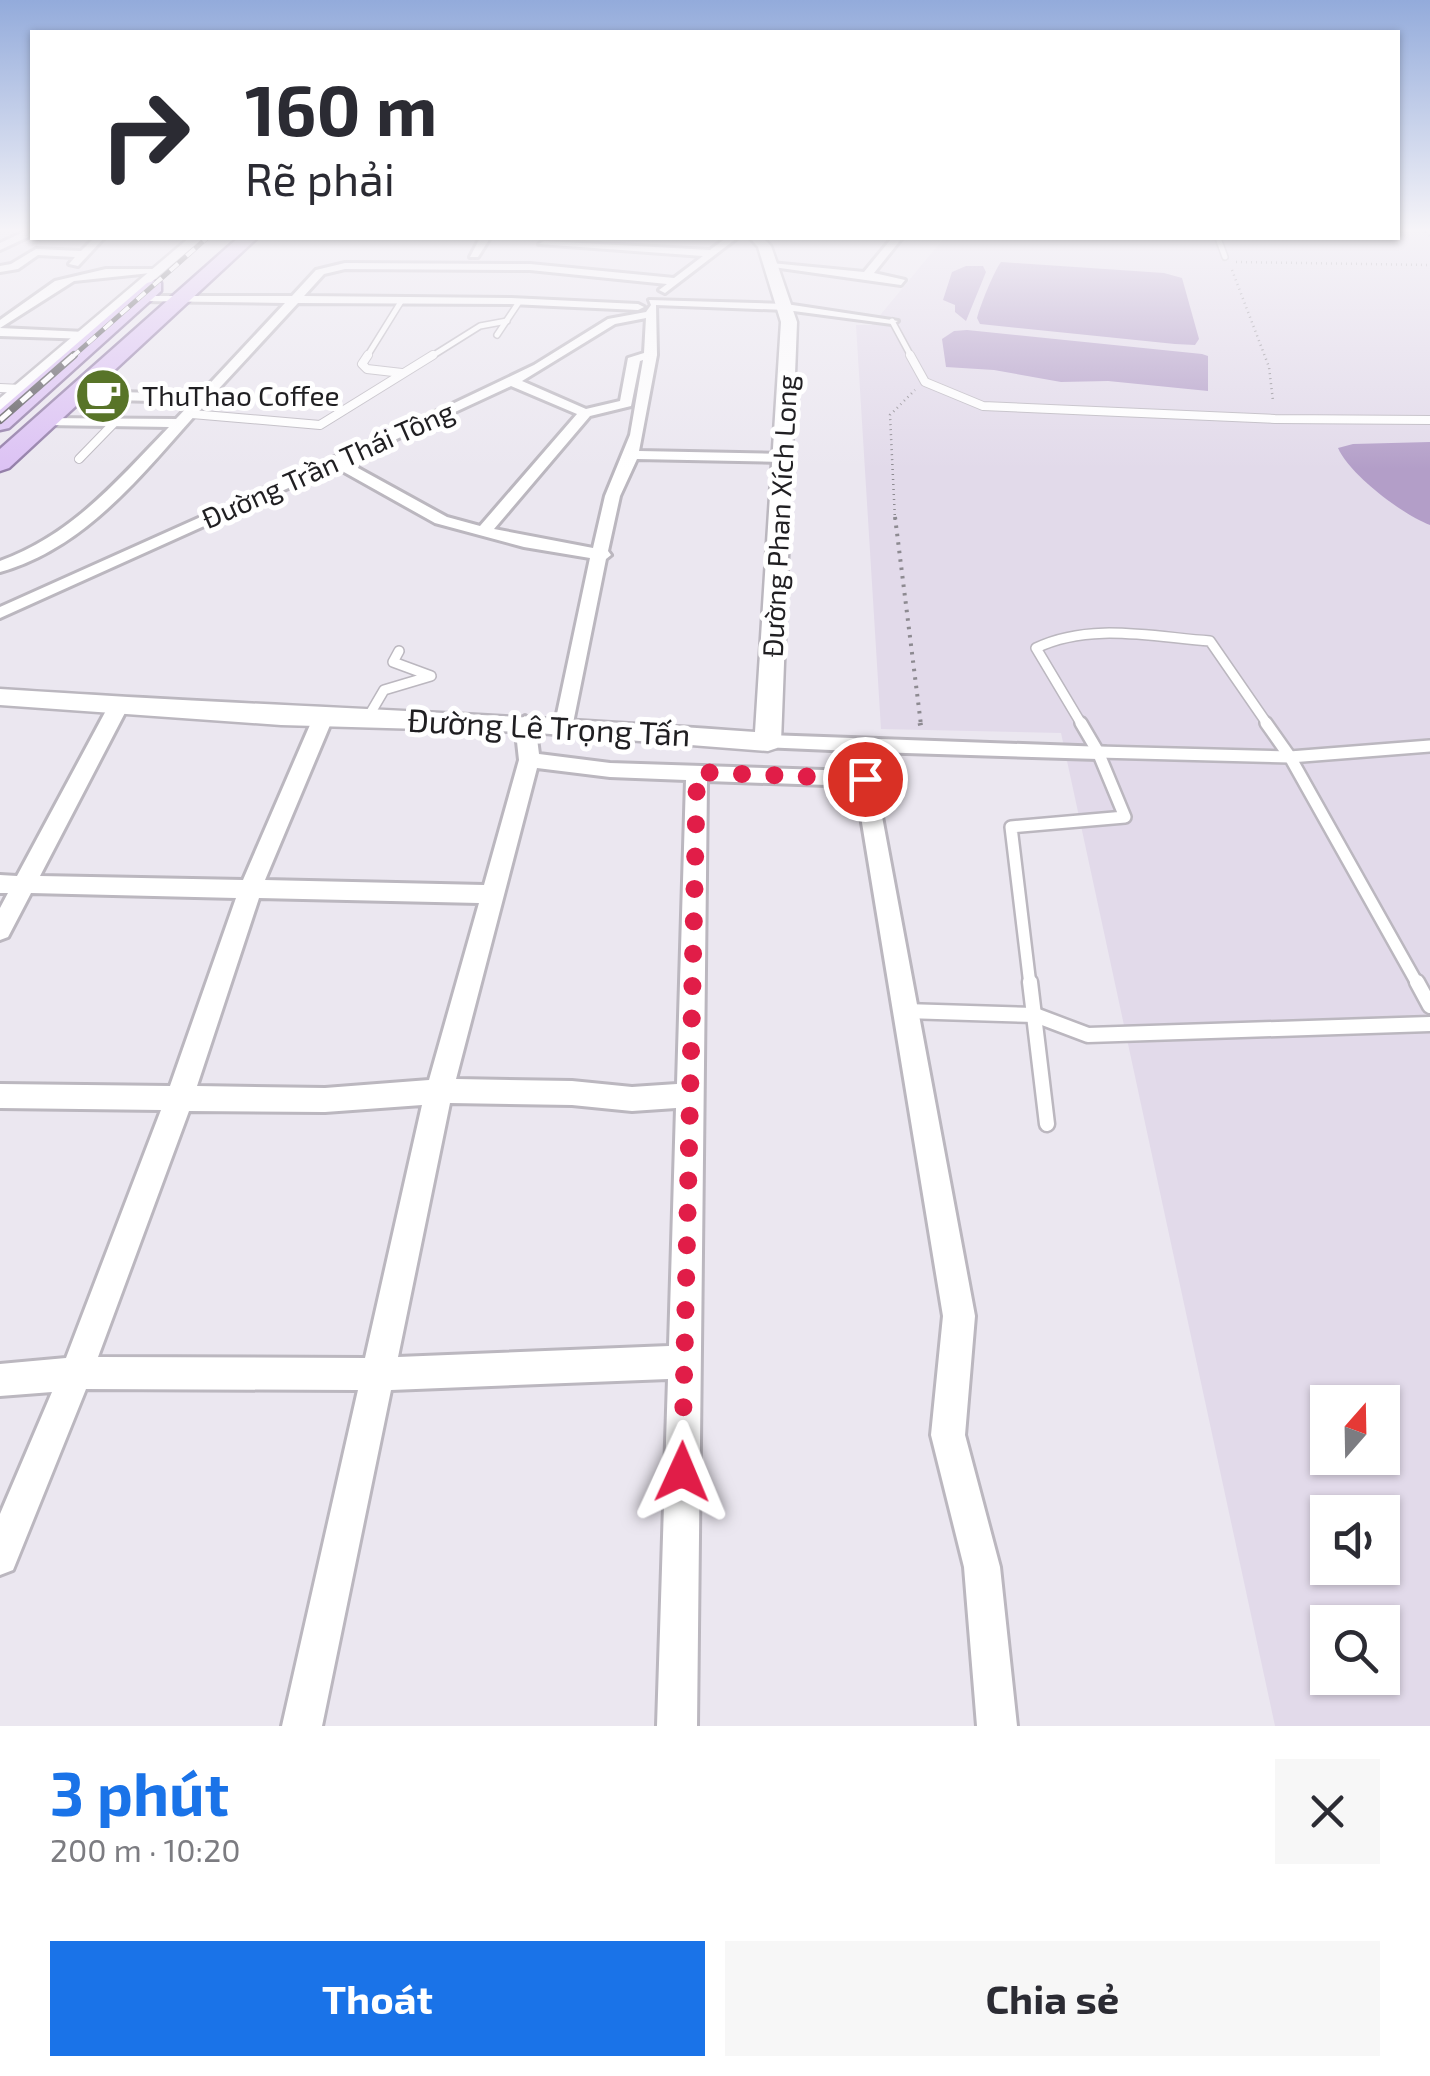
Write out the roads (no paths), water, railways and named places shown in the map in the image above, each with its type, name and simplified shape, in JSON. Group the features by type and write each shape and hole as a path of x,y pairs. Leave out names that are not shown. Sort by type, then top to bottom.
{"highway":[{"path":"0,423 129,309"},
{"path":"0,463 170,309"}],"street":[{"path":"0,309 27,309"},
{"path":"0,329 27,309"},
{"path":"0,408 115,309"},
{"path":"0,567 40,552 98,511 288,309"},
{"name":"Đường Trần Thái Tông","path":"0,612 538,368 612,322 650,309"},
{"path":"564,728 590,587 602,555 612,498 631,455 651,355 652,309"},
{"name":"Đường Phan Xích Long","path":"768,742 784,458 789,322 786,309"},
{"path":"790,309 892,321"},
{"path":"0,329 85,336"},
{"path":"484,531 585,413 626,403 634,358 651,355"},
{"path":"509,380 585,413"},
{"path":"75,395 207,398"},
{"path":"46,421 188,418"},
{"path":"631,455 784,458"},
{"path":"336,462 441,520 524,542 602,555"},
{"name":"Đường Lê Trọng Tấn","path":"0,697 323,718 525,724 864,748 1098,752"},
{"path":"0,930 119,705"},
{"path":"0,1558 76,1373 180,1097 250,890 323,718"},
{"path":"302,1726 439,1091 496,894 529,760 525,724"},
{"path":"864,748 865,779 959,1316 948,1435 982,1567 996,1726"},
{"path":"529,760 610,770 865,779"},
{"path":"677,1726 697,772"},
{"path":"0,884 496,894"},
{"path":"0,1096 324,1100 439,1091 572,1093 632,1099 691,1095"},
{"path":"0,1380 76,1373 378,1374 684,1362"}],"lane":[{"path":"397,309 362,364 367,369 402,373"},
{"path":"497,336 512,309"},
{"path":"188,418 249,416 320,425 487,322 506,321"},
{"path":"892,321 925,382 984,406 1275,419 1430,420"},
{"path":"0,388 22,389"},
{"path":"79,460 115,422"},
{"path":"1047,1124 1011,827 1125,817 1098,752 1036,648 1051,638 1075,634 1210,641 1290,757 1430,1006"},
{"path":"367,718 384,690 430,676 394,662 398,651"},
{"path":"1098,752 1290,757 1430,746"},
{"path":"905,1011 1035,1014 1088,1035 1430,1024"}],"railway":[{"path":"71,358 127,309"},
{"path":"0,420 74,355"}],"place":[{"name":"ThuThao Coffee","path":"103,396"}]}
